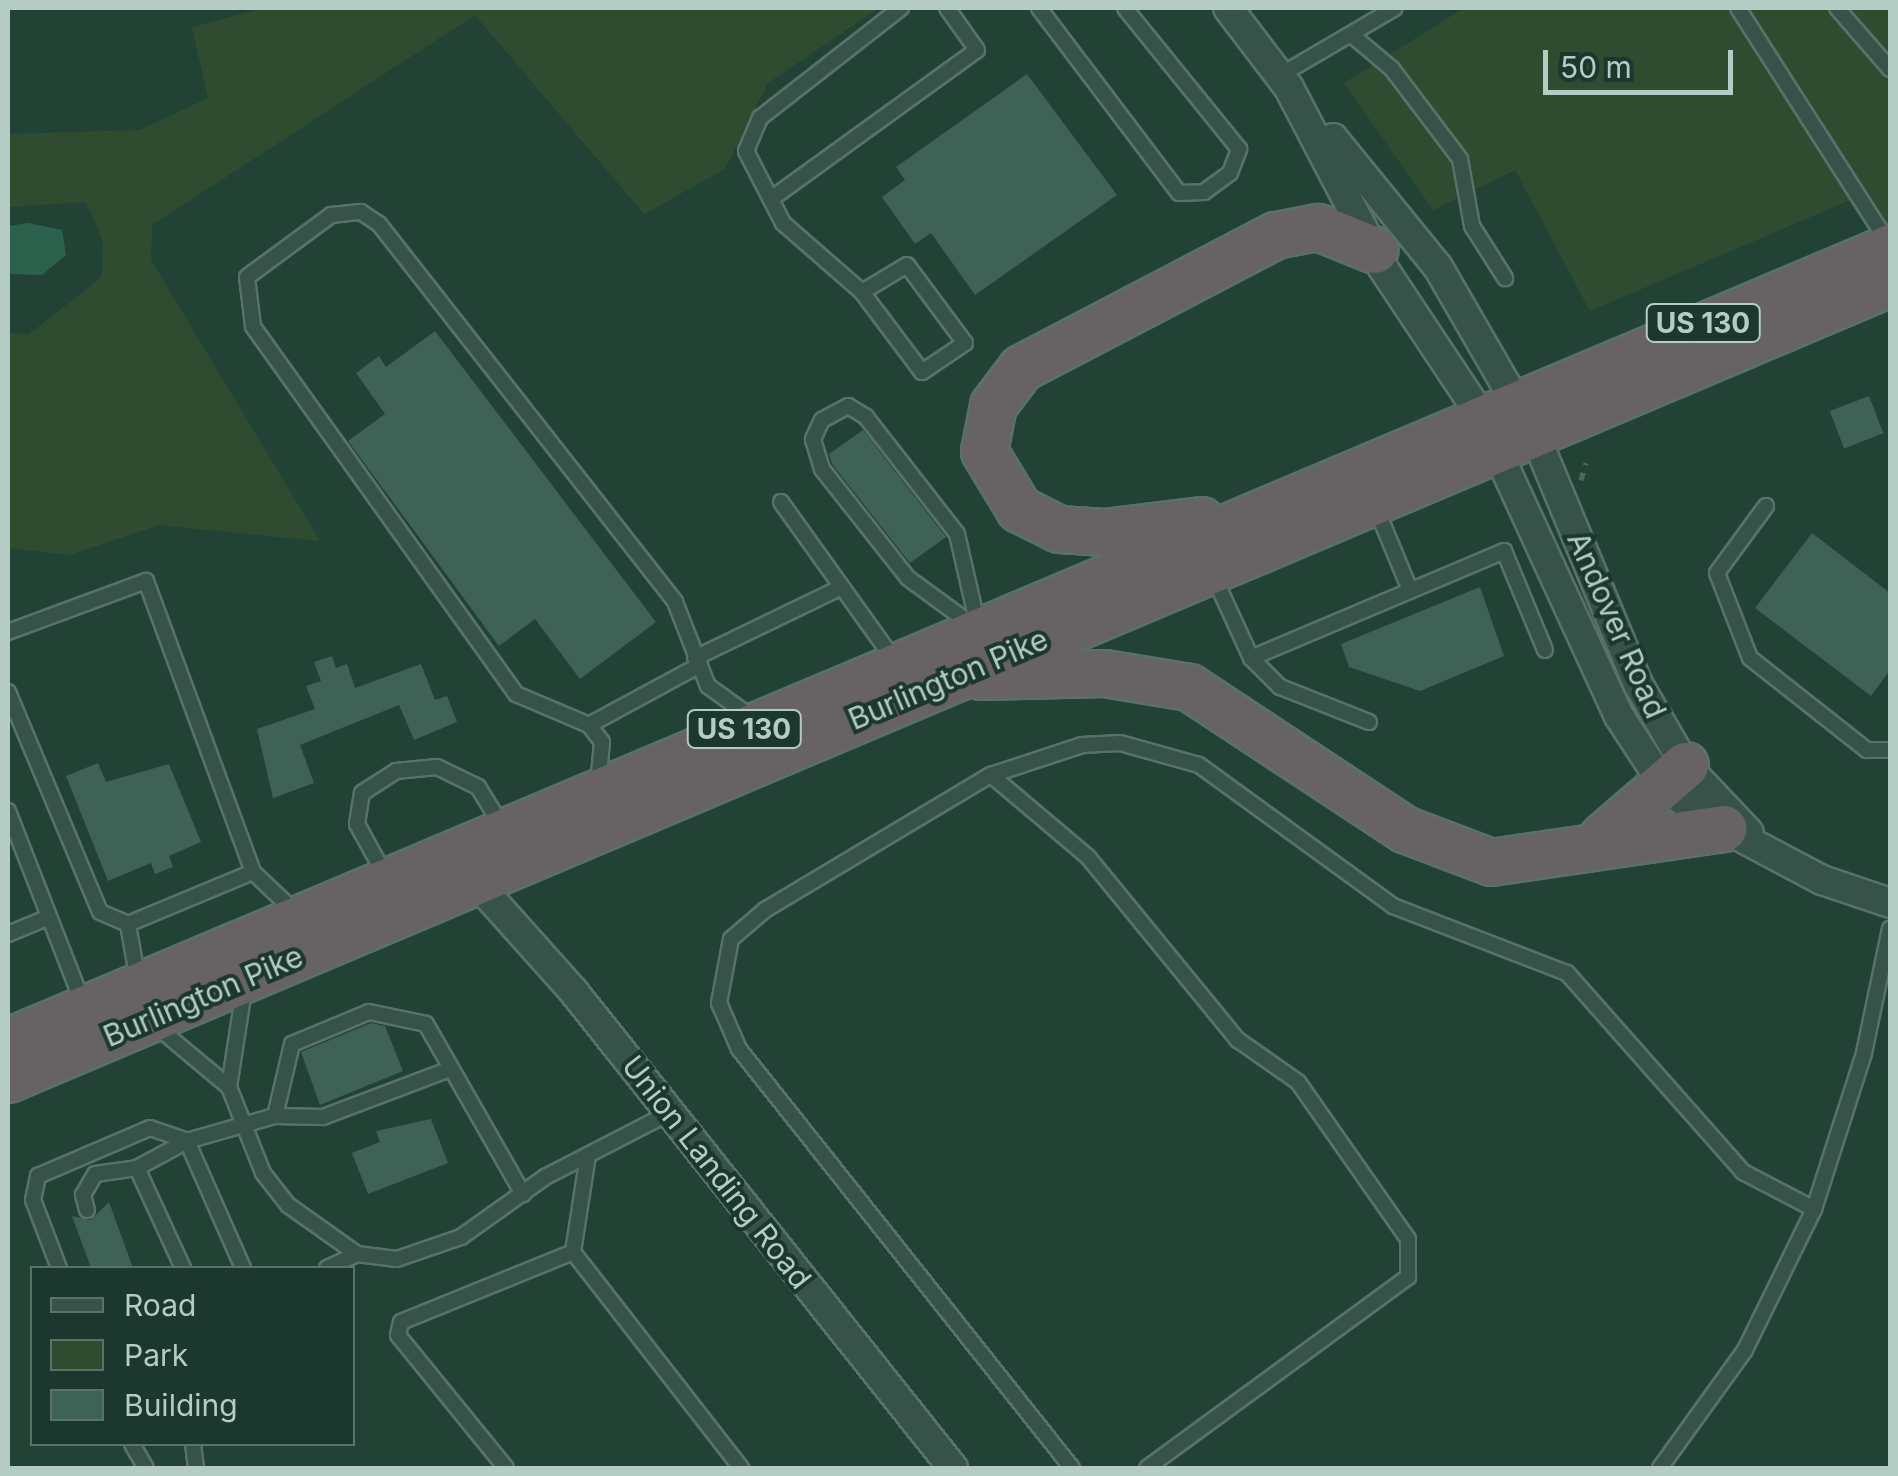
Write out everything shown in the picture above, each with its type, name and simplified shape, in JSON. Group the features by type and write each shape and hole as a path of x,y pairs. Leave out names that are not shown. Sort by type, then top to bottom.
{"highway":[{"path":"1253,514 1060,529 1019,509 998,484 984,451 994,405 1021,368 1275,235 1318,227 1375,250"},
{"name":"Burlington Pike","path":"8,1041 85,1008 143,1003 247,977 1373,500 1506,424 1890,247"},
{"name":"Burlington Pike","path":"8,1079 300,917 978,630 1253,514 1890,283"},
{"path":"954,677 1104,673 1189,686 1444,851 1491,862 1742,836"},
{"path":"1584,850 1674,775"}],"street":[{"name":"Andover Road","path":"1228,8 1284,82 1438,267 1506,424 1619,716 1674,775 1742,836"},
{"name":"Andover Road","path":"1284,82 1313,128 1375,250 1506,424 1638,684 1674,775 1742,836"},
{"path":"1742,836 1890,903"},
{"name":"Union Landing Road","path":"474,880 670,1112 953,1468"}],"lane":[{"path":"862,292 907,265 965,344 922,372 862,292 831,273 771,199 746,152 760,118 901,8"},
{"path":"771,199 977,50 947,8"},
{"path":"1040,8 1180,193 1204,192 1230,172 1240,149 1125,8"},
{"path":"1284,82 1395,8"},
{"path":"1738,8 1890,247"},
{"path":"1836,8 1890,69"},
{"path":"1354,37 1392,69 1460,159 1472,226 1505,278"},
{"path":"597,792 602,742 589,725 516,694 394,536 358,468 253,326 247,277 331,215 361,212 380,224 676,602 696,662 760,723"},
{"path":"848,406 866,417 957,534 978,630 908,578 822,469 813,439 822,420 848,406"},
{"path":"1373,500 1410,590"},
{"path":"781,502 897,665"},
{"path":"1766,506 1717,573 1750,658 1867,750 1890,750"},
{"path":"1251,658 1504,550 1545,650"},
{"path":"1211,569 1251,658 1280,688 1369,722"},
{"path":"8,632 146,581 254,872 300,917"},
{"path":"589,725 696,662 842,587"},
{"path":"8,692 100,912 128,924 254,872"},
{"path":"1072,1468 739,1049 718,1003 732,938 991,776 1082,745 1120,743 1199,765 1393,906 1567,974 1743,1172 1814,1209"},
{"path":"388,880 357,824 362,793 396,770 437,767 478,787 505,831"},
{"path":"991,776 1088,858 1238,1040 1298,1082 1408,1240 1408,1277 1146,1468"},
{"path":"8,811 85,1008"},
{"path":"8,934 44,911"},
{"path":"128,924 143,1003 230,1087 263,1173 288,1205 357,1254 398,1259 461,1237 522,1194 670,1112"},
{"path":"1660,1468 1745,1350 1814,1209 1864,1053 1890,928"},
{"path":"230,1087 247,977"},
{"path":"275,1116 292,1044 369,1012 426,1024 522,1194"},
{"path":"86,1210 83,1195 95,1174 137,1168 187,1140 244,1122 275,1116 324,1117 450,1068"},
{"path":"59,1266 33,1200 38,1176 132,1129 187,1140"},
{"path":"187,1140 242,1266"},
{"path":"588,1155 574,1252 741,1468"},
{"path":"137,1168 182,1266"},
{"path":"506,1468 398,1336 401,1322 574,1252"},
{"path":"331,1266 357,1254"},
{"path":"133,1446 146,1468"}],"path":[{"path":"1585,481 1586,463"}],"green space":[{"path":"265,8 879,8 768,83 725,169 644,214 475,15 152,225 151,260 320,541 159,525 69,555 8,548 8,332 28,335 102,277 103,241 86,202 8,207 8,134 140,130 208,98 192,27"},
{"path":"1464,8 1890,8 1890,247 1855,198 1590,311 1515,170 1433,210 1344,83"}],"shaded area":[{"path":"28,223 62,230 66,255 42,275 8,274 8,226"}],"building":[{"path":"1027,74 1117,195 975,295 931,233 915,244 882,197 905,180 896,167"},
{"path":"435,331 656,622 580,679 535,619 499,646 348,441 385,414 356,373 379,356 386,367"},
{"path":"1869,396 1883,433 1844,448 1830,411"},
{"path":"863,430 946,537 910,563 832,464 829,454"},
{"path":"1812,533 1890,593 1890,670 1871,696 1755,608"},
{"path":"1480,587 1504,656 1420,691 1349,667 1341,644"},
{"path":"332,656 336,668 347,664 355,688 421,664 435,700 447,696 457,722 414,740 399,705 300,745 314,783 273,798 257,729 315,709 306,686 321,681 314,662"},
{"path":"98,763 106,782 169,764 201,842 169,856 173,867 155,874 151,863 108,881 66,776"},
{"path":"371,1023 385,1026 403,1071 320,1105 301,1052"},
{"path":"431,1119 448,1163 368,1194 352,1153 380,1142 376,1131"},
{"path":"109,1202 132,1266 90,1266 72,1216 91,1220"}]}
